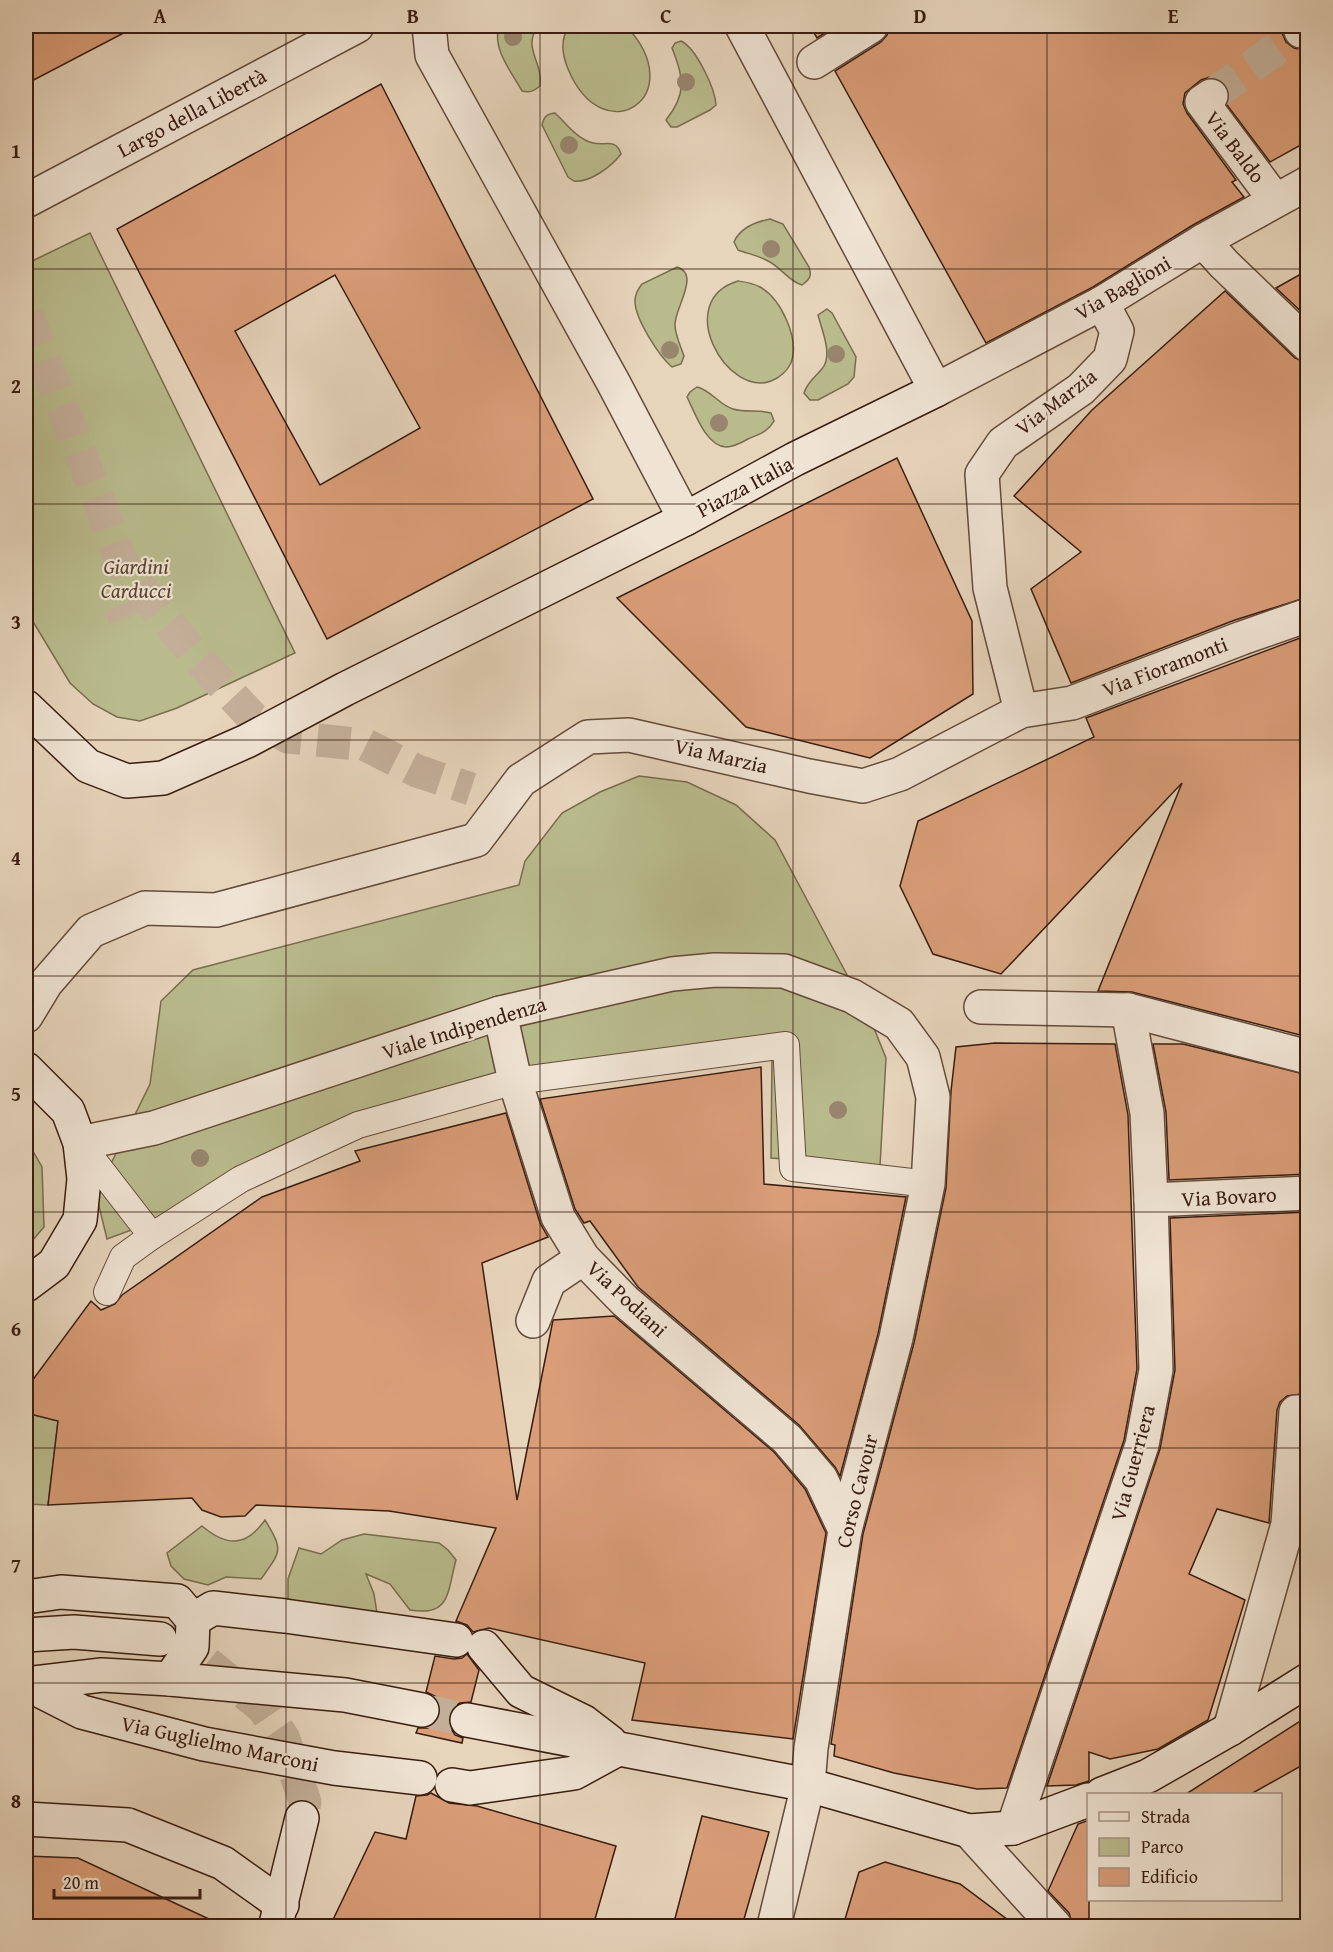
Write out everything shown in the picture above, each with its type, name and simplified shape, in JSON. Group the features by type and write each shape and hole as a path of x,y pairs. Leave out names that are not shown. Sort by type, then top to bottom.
{"street":[{"name":"Largo della Libertà","path":"27,200 357,26"},
{"name":"Piazza Italia","path":"429,26 432,55 613,382 685,519 795,459 936,390"},
{"path":"742,26 936,390"},
{"path":"814,62 871,26"},
{"name":"Via Baldo","path":"1211,96 1202,102 1275,200"},
{"name":"Via Baglioni","path":"936,390 1102,303 1203,241 1308,183"},
{"path":"1203,241 1308,345"},
{"name":"Via Marzia","path":"26,1016 46,983 91,931 145,908 216,910 476,840 521,780 588,737 628,735 863,786 900,774 1021,711 990,588 982,474 1003,443 1081,389 1110,359 1117,331 1102,303"},
{"path":"26,707 88,766 127,781 162,778 247,741 345,689 685,519"},
{"name":"Via Fioramonti","path":"1021,711 1072,703 1308,615"},
{"name":"Viale Indipendenza","path":"80,1143 154,1128 500,1013 672,974 715,970 784,971 852,996 890,1018 899,1024 923,1057"},
{"path":"981,1007 1128,1010 1308,1057"},
{"name":"Via Guerriera","path":"1013,1828 1142,1445 1156,1370 1147,1113 1128,1010"},
{"name":"Via Podiani","path":"500,1013 515,1081 558,1217 584,1258 625,1301 787,1439 821,1479 844,1530"},
{"name":"Corso Cavour","path":"774,1926 808,1785 811,1748 844,1530 896,1338 928,1184 933,1097 923,1057"},
{"path":"26,1069 68,1111 80,1143 84,1179 80,1220 54,1264 26,1285"},
{"name":"Via Bovaro","path":"1151,1200 1308,1193"},
{"path":"533,1321 549,1281 584,1258"},
{"path":"1230,1729 1288,1524 1296,1412 1308,1412"},
{"path":"26,1597 61,1592 177,1602 194,1620 192,1647 170,1679"},
{"path":"194,1620 213,1608 285,1616 470,1644 521,1691 584,1722 618,1749"},
{"path":"26,1635 74,1632 160,1639"},
{"name":"Via Guglielmo Marconi","path":"26,1684 102,1675 170,1679 345,1695 422,1710"},
{"path":"1105,1793 1148,1776 1230,1729 1308,1680"},
{"name":"Via Guglielmo Marconi","path":"26,1684 82,1712 204,1744 334,1768 420,1778"},
{"path":"467,1719 808,1785 969,1831 1013,1828 1087,1801"},
{"path":"452,1785 470,1788 574,1773 618,1749"},
{"path":"279,1916 302,1818"},
{"path":"26,1819 128,1825 224,1863 279,1916"},
{"path":"969,1831 1055,1926"}],"lane":[{"path":"107,1292 123,1257 152,1236 241,1179 358,1125 515,1081 786,1045 793,1168 928,1184"},
{"path":"80,1143 152,1236"}],"green space":[{"path":"499,26 538,26 532,41 532,48 539,69 540,86 534,90 522,91 508,68 498,43"},
{"path":"569,26 626,26 644,51 650,74 646,93 635,106 620,111 602,108 584,95 564,58 563,42"},
{"path":"681,41 693,52 704,69 716,105 677,127 671,127 666,120 677,102 681,85 679,68 672,48 675,43"},
{"path":"555,113 582,138 593,143 613,144 621,154 600,173 587,179 574,181 568,177 542,125 546,116"},
{"path":"770,219 783,224 809,267 810,277 802,285 770,262 738,250 734,242 749,226"},
{"name":"Giardini Carducci","path":"90,233 295,653 177,708 140,721 117,717 93,704 70,683 26,610 26,264"},
{"path":"677,267 684,271 687,277 685,293 675,325 684,356 681,364 672,367 649,337 639,317 635,301 642,284"},
{"path":"738,281 760,287 768,293 787,320 791,332 793,353 791,363 783,374 771,381 754,382 738,375 724,362 713,345 708,326 709,307 719,292"},
{"path":"827,309 832,313 856,357 854,377 848,384 818,400 810,400 804,393 805,389 825,365 827,358 826,344 818,315"},
{"path":"697,387 707,391 733,409 771,413 774,421 763,432 737,445 726,447 719,445 702,428 687,397"},
{"path":"639,776 687,782 736,805 775,840 869,1016 886,1058 880,1166 771,1158 772,1056 510,1092 375,1129 264,1181 107,1239 96,1194 150,1084 161,1001 193,970 519,885 525,861 562,813 600,792"},
{"path":"26,1139 42,1167 44,1227 26,1248"},
{"path":"26,1413 58,1421 48,1505 26,1504"},
{"path":"265,1520 275,1538 278,1551 261,1579 226,1577 208,1585 184,1579 171,1566 167,1553 202,1526 220,1538 236,1541 251,1535"},
{"path":"364,1534 439,1543 448,1550 456,1560 448,1592 440,1606 433,1610 410,1610 390,1584 366,1574 374,1594 377,1613 288,1602 288,1579 299,1548 321,1554 342,1540"}],"building":[{"path":"26,26 137,26 26,84"},
{"path":"810,26 837,26 817,38"},
{"path":"890,26 1283,26 1282,33 1286,42 1294,48 1302,50 1308,48 1308,141 1270,162 1227,105 1230,94 1226,85 1210,77 1201,80 1185,93 1183,104 1187,113 1236,180 1232,182 1244,197 1193,225 1093,287 986,343 835,71 881,42"},
{"path":"381,84 593,499 327,639 117,229","holes":["335,275 420,428 320,485 235,331"]},
{"path":"1308,270 1308,318 1276,288"},
{"path":"1225,291 1295,358 1308,363 1308,597 1235,620 1071,683 1031,589 1081,552 1014,496 1092,410"},
{"path":"897,458 972,621 973,694 870,758 746,727 617,598"},
{"path":"1308,635 1308,1037 1132,992 1098,991 1182,783 1001,974 933,954 900,886 918,821 1094,737 1086,718"},
{"path":"995,1043 1115,1044 1128,1115 1137,1369 1124,1440 1007,1788 977,1789 894,1773 834,1756 835,1745 831,1744 863,1534 914,1343 946,1188 951,1091 956,1047"},
{"path":"1153,1044 1183,1044 1308,1075 1308,1174 1169,1180 1166,1112"},
{"path":"761,1067 764,1184 906,1197 878,1334 840,1476 799,1425 638,1287 590,1221 584,1223 575,1209 540,1099"},
{"path":"506,1113 540,1223 548,1237 482,1263 517,1500 553,1320 614,1316 774,1452 805,1489 826,1533 793,1739 632,1720 645,1663 489,1628 473,1632 467,1625 456,1621 496,1528 389,1511 256,1505 245,1516 221,1517 202,1510 192,1498 48,1505 58,1421 26,1413 26,1389 91,1301 101,1310 115,1304 122,1295 262,1197 360,1161 355,1151"},
{"path":"1308,1212 1308,1393 1287,1396 1280,1402 1277,1410 1269,1523 1217,1509 1189,1574 1245,1600 1208,1720 1158,1749 1110,1759 1089,1752 1089,1781 1076,1785 1047,1786 1160,1449 1175,1370 1170,1218"},
{"path":"467,1654 479,1670 471,1702 460,1703 452,1708 449,1717 450,1727 455,1735 463,1738 462,1743 416,1733 418,1728 428,1728 436,1723 440,1714 439,1703 435,1696 426,1692 435,1656 454,1659 462,1658"},
{"path":"1308,1716 1308,1762 1253,1793 1188,1793"},
{"path":"431,1793 449,1803 477,1806 616,1846 593,1926 330,1926 375,1832 406,1839 416,1796"},
{"path":"702,1816 769,1832 742,1926 673,1926"},
{"path":"1087,1821 1089,1926 1073,1926 1069,1913 1048,1891 1078,1824"},
{"path":"26,1856 78,1858 224,1926 26,1926"},
{"path":"885,1862 960,1884 1016,1926 843,1926 859,1872"}],"tunnel":[{"path":"1211,96 1301,31"},
{"path":"27,314 121,560 130,576 199,660 253,718 288,737 366,745 417,771 471,789"},
{"path":"120,605 125,618"},
{"path":"165,1640 185,1645 263,1708 284,1739 305,1802 302,1818"},
{"path":"422,1710 467,1720"}]}
